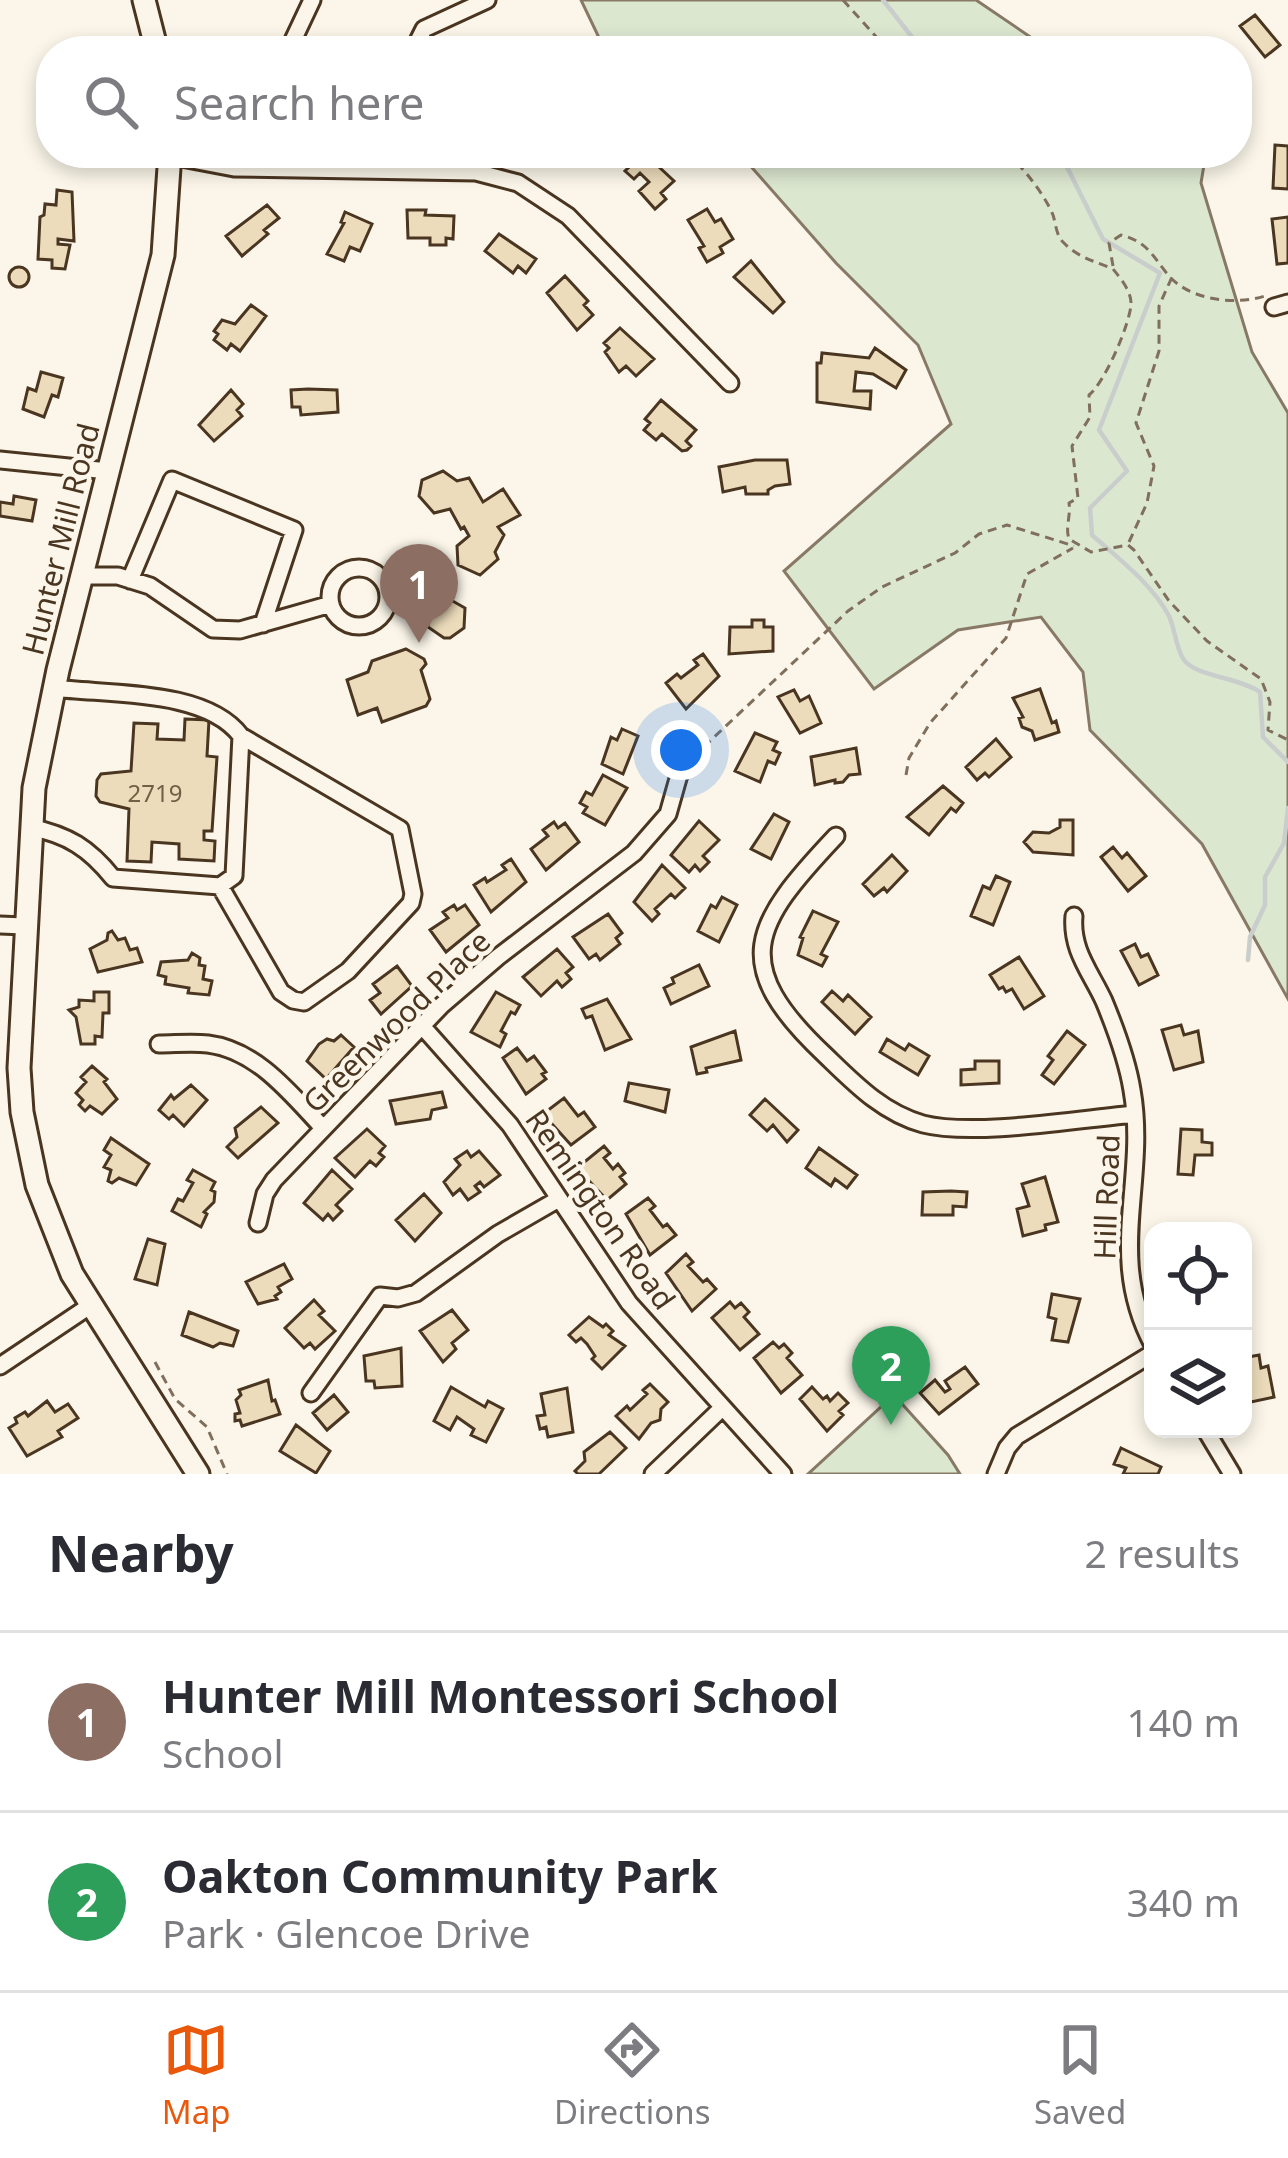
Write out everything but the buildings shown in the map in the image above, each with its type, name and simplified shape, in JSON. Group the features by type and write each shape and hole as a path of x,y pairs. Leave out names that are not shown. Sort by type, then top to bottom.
{"main road":[{"path":"144,0 153,36"},
{"name":"Hunter Mill Road","path":"170,168 163,255 54,688 30,827 19,1068 28,1150 72,1274 198,1474"}],"street":[{"path":"295,36 312,0"},
{"path":"419,36 434,22 487,0"},
{"path":"405,168 476,172 518,183 568,216 730,383"},
{"path":"0,460 108,472"},
{"path":"130,580 172,480 295,530 263,624"},
{"path":"82,575 150,586 213,628 240,630 331,604"},
{"path":"54,688 184,700 228,718 241,736 400,829 413,894 411,903 349,971 304,1002 281,992 220,886"},
{"path":"30,827 66,835 95,856 113,878 220,886 234,877 241,736"},
{"name":"Greenwood Place","path":"258,1223 274,1180 423,1027 498,957 634,853 668,814 681,768"},
{"path":"836,836 772,910 762,962 780,1010 865,1093 904,1118 948,1128 1135,1114"},
{"name":"Hill Road","path":"1073,916 1076,948 1125,1057 1135,1114 1136,1166 1127,1249 1136,1304 1146,1330"},
{"path":"0,925 24,926"},
{"name":"Remington Road","path":"423,1027 510,1125 629,1303 783,1474"},
{"path":"159,1044 211,1044 252,1060 323,1128"},
{"path":"311,1393 380,1296 416,1293 498,1234 557,1200"},
{"path":"0,1366 91,1305"},
{"path":"996,1474 1017,1436 1144,1355"},
{"path":"653,1474 722,1408"},
{"path":"1210,1438 1232,1474"}],"path":[{"path":"843,0 875,36"},
{"path":"1023,168 1032,187 1048,204 1064,244 1090,264 1113,269"},
{"path":"1076,546 1066,530 1069,503 1078,499 1072,446 1090,417 1089,395 1119,348 1131,306 1129,292 1113,269 1109,243 1121,236 1137,239 1172,277 1202,298 1274,303"},
{"path":"1128,545 1147,503 1154,466 1136,422 1159,351 1159,306 1172,277"},
{"path":"681,768 848,611 883,587 955,553 979,534 1007,526 1091,551 1128,545"},
{"path":"1128,545 1169,601 1207,641 1261,679 1270,702 1268,730 1288,740"},
{"path":"906,775 909,758 930,723 1006,638 1027,574 1076,546"},
{"path":"154,1362 176,1399 207,1427 227,1474"}],"green space":[{"path":"581,0 976,0 1029,36 598,36"},
{"path":"752,168 1204,168 1201,183 1252,352 1288,413 1288,999 1202,844 1090,730 1083,672 1041,617 958,630 874,689 784,571 951,424 918,345 836,263"},
{"path":"894,1395 960,1474 808,1474"}],"waterway":[{"path":"883,0 911,36"},
{"path":"1068,168 1103,239 1160,273 1099,430 1127,471 1090,508 1092,535 1154,593 1190,665 1260,692 1263,737 1288,762"},
{"path":"1248,960 1250,937 1265,905 1265,877 1284,843 1288,808"}],"place":[{"name":"Hunter Mill Montessori School","path":"419,643"},
{"name":"Oakton Community Park","path":"891,1425"}]}
